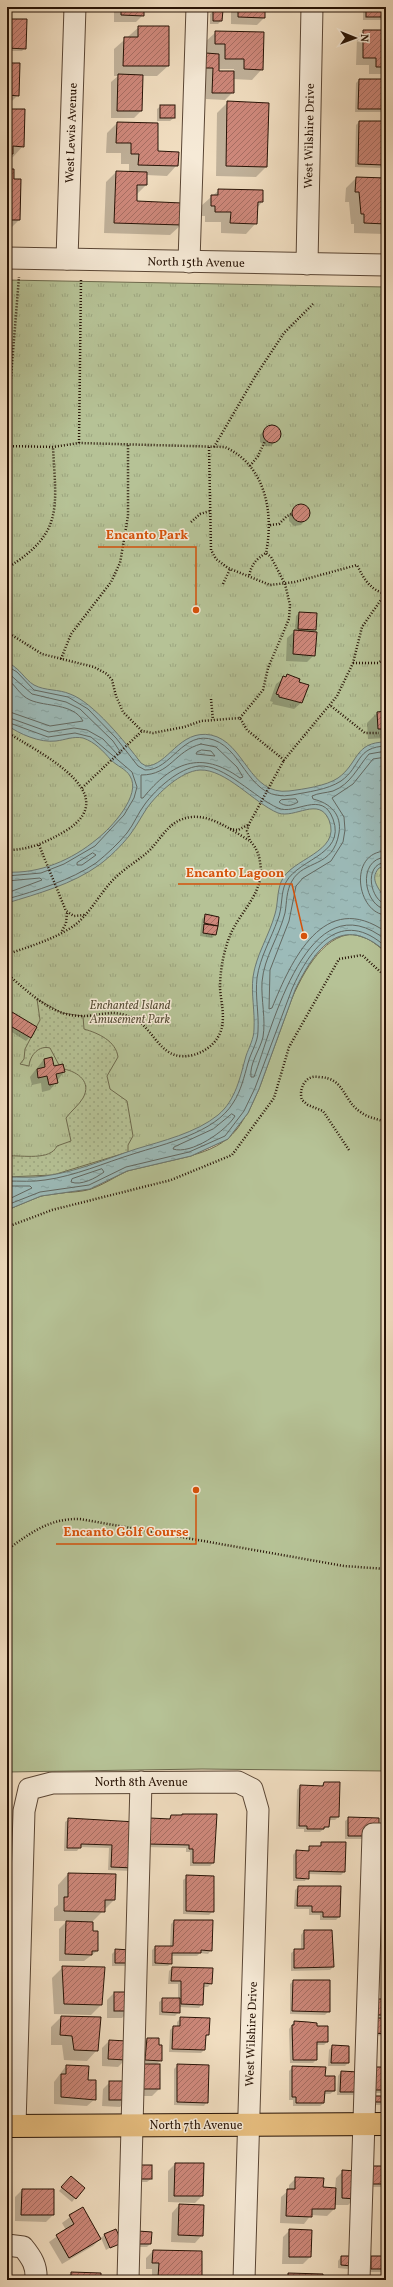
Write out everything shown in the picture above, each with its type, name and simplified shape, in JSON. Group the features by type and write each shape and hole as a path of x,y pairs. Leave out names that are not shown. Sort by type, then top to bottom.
{"main road":[{"name":"North 7th Avenue","path":"11,2126 386,2124"}],"street":[{"name":"West Lewis Avenue","path":"67,260 75,7"},
{"path":"189,262 197,7"},
{"name":"West Wilshire Drive","path":"307,264 312,7"},
{"name":"North 15th Avenue","path":"7,258 386,265"},
{"path":"128,2280 141,1782"},
{"name":"North 8th Avenue","path":"16,1834 30,1789 52,1783 238,1782 252,1789"},
{"name":"West Wilshire Drive","path":"244,2280 258,1810 252,1789"},
{"path":"11,2126 16,1834"},
{"path":"359,2280 373,1834 386,1834"},
{"path":"7,2245 23,2247 33,2259 37,2271 36,2280"}],"path":[{"path":"7,427 19,277"},
{"path":"79,443 81,279"},
{"path":"214,447 256,375 284,333 313,304"},
{"path":"250,466 258,456 265,441"},
{"path":"7,446 53,446 79,443 225,447 235,452 250,466 265,494 270,514 266,554"},
{"path":"60,659 72,634 111,582 120,563 128,516 128,444"},
{"path":"7,568 39,546 51,526 54,508 53,446"},
{"path":"209,447 210,511 213,555 230,569 270,585 285,584 357,565 369,585 376,592 386,594 362,627 353,663 331,706 284,760 273,784 249,824 247,830 250,841"},
{"path":"191,522 200,514 210,511"},
{"path":"270,525 279,524 286,516 292,514"},
{"path":"7,632 42,654 94,667 107,674 112,680 123,712 142,731 153,733 184,727 201,720 240,718 263,690 268,668 287,626 290,605 285,584 271,557 266,554"},
{"path":"249,577 251,566 258,558 266,554"},
{"path":"223,584 230,569"},
{"path":"353,663 378,663 386,658"},
{"path":"211,699 213,720"},
{"path":"331,706 365,733 379,733"},
{"path":"240,718 247,730 284,760"},
{"path":"82,788 128,746 142,731"},
{"path":"7,732 59,764 82,788 85,806 82,817 72,826 39,845 26,849 7,850"},
{"path":"7,968 7,953 59,934 76,924 88,912 113,880 144,856 173,823 185,818 201,817 227,828 250,841 256,848 260,859 261,880 256,894 237,920 229,938 221,975 222,1028 215,1042 201,1052 186,1056 175,1055 156,1043 140,1023 121,1014 108,1012 78,1016 55,1010 7,974"},
{"path":"227,828 238,830 249,824"},
{"path":"39,845 66,911 66,923 59,934"},
{"path":"66,911 71,915 78,917 88,912"},
{"path":"7,1227 52,1210 171,1180 232,1155 274,1098 289,1047 339,959 362,955 386,977"},
{"path":"349,1150 323,1111 308,1105 302,1100 302,1089 308,1079 316,1076 332,1078 338,1082 351,1103 362,1113 386,1122"},
{"path":"7,1550 28,1534 49,1523 67,1518 80,1519 344,1566 386,1569"}],"green space":[{"name":"Enchanted Island Amusement Park","path":"7,280 386,287 386,952 370,940 356,935 343,935 332,940 321,949 311,961 295,990 259,1089 248,1113 228,1139 191,1156 127,1171 90,1189 41,1196 7,1210"},
{"path":"353,934 369,939 386,952 386,1771 202,1769 7,1772 7,1210 44,1195 91,1189 132,1169 191,1156 216,1146 227,1139 237,1129 249,1108 261,1080 284,1016 298,986 313,960 331,942"},
{"path":"37,999 62,1013 83,1016 84,1029 106,1038 114,1046 118,1057 107,1076 110,1089 127,1101 133,1136 128,1145 128,1152 53,1175 7,1177 7,1156 35,1156 48,1154 57,1146 71,1141 66,1118 83,1098 86,1087 79,1075 64,1069 63,1064 59,1065 50,1048 46,1047 39,1049 31,1058 29,1066 20,1064 24,1059 25,1049 40,1020"}],"water":[{"path":"7,662 16,668 34,685 70,694 89,705 127,745 141,763 146,766 161,760 190,737 211,735 232,747 256,777 265,785 276,790 289,791 315,787 333,781 345,772 362,749 376,743 386,742 386,866 379,868 376,872 375,881 386,901 387,918 386,952 370,940 356,935 343,935 332,940 321,949 311,961 295,990 259,1089 248,1113 228,1139 191,1156 127,1171 90,1189 41,1196 7,1210 7,1177 40,1177 80,1168 189,1132 200,1127 224,1109 236,1088 254,1033 252,990 253,977 257,961 275,914 281,882 286,874 294,867 322,848 328,840 331,831 329,820 325,813 319,810 313,809 285,814 278,813 259,802 220,775 210,771 193,771 185,774 170,784 157,796 147,808 126,840 99,865 78,878 66,883 7,903 7,872 31,871 43,868 66,859 87,847 103,834 117,819 129,801 133,784 126,771 113,762 98,747 83,738 76,737 56,741 43,741 17,732 7,725"}],"building":[{"path":"121,7 144,7 144,16 121,15"},
{"path":"238,7 265,7 265,18 238,17"},
{"path":"366,7 386,7 386,17 366,17"},
{"path":"213,10 223,10 222,21 213,21"},
{"path":"7,19 27,19 26,49 7,48"},
{"path":"138,26 169,26 169,66 123,66 124,37 138,37"},
{"path":"363,30 386,30 386,67 376,67 376,58 363,58"},
{"path":"215,31 264,32 263,70 244,69 244,59 225,59 225,44 215,44"},
{"path":"206,53 219,54 219,71 234,71 234,93 212,93 213,68 205,68"},
{"path":"7,63 20,63 19,96 7,95"},
{"path":"118,74 143,75 142,111 117,111"},
{"path":"359,79 386,79 386,109 358,109"},
{"path":"227,101 269,103 267,167 226,166"},
{"path":"160,105 175,105 175,118 160,118"},
{"path":"7,109 25,109 24,147 13,146 13,154 7,154"},
{"path":"359,121 385,121 384,165 358,164"},
{"path":"117,122 158,123 158,151 179,152 178,166 138,165 139,154 131,154 131,143 116,143"},
{"path":"7,169 14,169 14,179 21,179 20,220 7,220"},
{"path":"116,171 147,172 147,185 137,185 137,201 182,203 182,225 114,223"},
{"path":"356,177 386,178 386,224 364,223 364,214 361,214 359,192 355,192"},
{"path":"218,189 263,190 263,202 258,202 257,224 230,223 231,212 215,212 215,206 211,206 211,195 218,195"},
{"path":"268,425 276,425 281,430 279,441 276,443 268,443 263,438 263,430"},
{"path":"297,504 305,504 310,509 308,520 305,522 297,522 292,517 292,509"},
{"path":"299,612 317,613 316,630 298,629"},
{"path":"294,630 317,632 315,656 293,654"},
{"path":"287,674 300,679 299,682 309,685 302,703 279,697 279,695 276,694 283,676 286,677"},
{"path":"386,711 386,729 378,729 377,712"},
{"path":"205,914 219,917 218,926 204,923"},
{"path":"204,924 218,926 216,935 203,933"},
{"path":"7,1009 37,1027 31,1038 7,1024"},
{"path":"52,1057 54,1066 63,1064 65,1072 56,1074 58,1083 49,1085 47,1076 38,1078 37,1069 45,1067 44,1059"},
{"path":"324,1782 340,1782 339,1817 330,1817 329,1827 324,1827 324,1829 307,1829 307,1826 299,1826 300,1785 323,1786"},
{"path":"217,1814 214,1863 193,1863 193,1849 189,1849 189,1845 148,1844 150,1818 170,1819 171,1815"},
{"path":"348,1817 379,1818 379,1828 367,1836 348,1836"},
{"path":"68,1818 136,1822 134,1868 111,1867 112,1845 81,1844 81,1848 67,1848"},
{"path":"321,1842 346,1842 345,1872 309,1871 309,1879 296,1878 296,1850 309,1851 309,1846 321,1846"},
{"path":"68,1873 116,1874 115,1900 105,1900 105,1912 64,1911 64,1897 68,1897"},
{"path":"186,1875 214,1876 214,1912 186,1911"},
{"path":"298,1886 341,1886 340,1917 323,1917 323,1912 312,1912 312,1906 297,1906"},
{"path":"376,1910 386,1910 386,1927 376,1927"},
{"path":"174,1920 213,1920 212,1951 201,1950 201,1953 172,1953 172,1964 155,1963 155,1946 173,1946"},
{"path":"66,1921 93,1922 93,1931 98,1931 98,1951 92,1951 92,1955 65,1954"},
{"path":"304,1930 332,1930 334,1967 294,1968 294,1949 304,1949"},
{"path":"115,1949 130,1950 130,1963 115,1963"},
{"path":"62,1966 105,1967 102,2005 64,2004"},
{"path":"172,1967 213,1968 212,1984 204,1983 203,2005 181,2004 181,1981 171,1981"},
{"path":"293,1980 330,1980 330,2012 292,2011"},
{"path":"114,1992 130,1992 130,2011 114,2011"},
{"path":"162,1998 180,1998 180,2013 162,2012"},
{"path":"375,1999 386,1999 386,2015 375,2015"},
{"path":"61,2016 101,2017 98,2051 74,2050 72,2036 60,2035"},
{"path":"180,2017 210,2018 209,2035 206,2035 205,2050 172,2049 173,2026 180,2026"},
{"path":"374,2018 386,2018 386,2034 374,2033"},
{"path":"294,2021 317,2023 317,2026 328,2026 328,2042 317,2042 317,2060 293,2060 292,2025 294,2025"},
{"path":"147,2038 159,2038 159,2045 162,2045 162,2061 145,2060"},
{"path":"109,2040 127,2041 126,2060 108,2059"},
{"path":"332,2045 349,2046 349,2063 331,2063"},
{"path":"143,2064 160,2064 160,2089 143,2089"},
{"path":"177,2064 209,2065 208,2103 177,2102"},
{"path":"66,2065 89,2066 88,2080 96,2080 96,2100 61,2097 61,2074 66,2074"},
{"path":"292,2066 326,2067 325,2076 335,2076 335,2091 325,2091 324,2103 296,2103 296,2097 292,2097"},
{"path":"374,2067 386,2067 386,2090 374,2090"},
{"path":"341,2071 358,2072 358,2092 340,2092"},
{"path":"109,2081 128,2081 128,2100 109,2100"},
{"path":"375,2096 385,2096 384,2102 375,2102"},
{"path":"175,2163 204,2163 203,2196 174,2196"},
{"path":"138,2165 152,2165 152,2179 138,2179"},
{"path":"371,2166 386,2166 385,2184 371,2184"},
{"path":"342,2170 356,2171 356,2199 342,2198"},
{"path":"71,2176 85,2188 76,2199 61,2187"},
{"path":"295,2177 324,2178 323,2187 336,2188 335,2209 312,2209 312,2217 286,2216 287,2189 295,2189"},
{"path":"22,2189 54,2189 54,2215 21,2215"},
{"path":"179,2204 204,2205 203,2236 178,2235"},
{"path":"83,2207 101,2239 69,2258 56,2235 74,2224 69,2215"},
{"path":"116,2229 122,2243 110,2248 104,2234"},
{"path":"289,2229 312,2230 311,2257 289,2257"},
{"path":"138,2231 152,2232 151,2244 138,2244"},
{"path":"153,2250 202,2251 202,2280 179,2280 179,2277 158,2277 159,2263 152,2263"},
{"path":"341,2256 353,2256 352,2266 341,2265"},
{"path":"371,2256 386,2256 385,2269 371,2269"},
{"path":"71,2272 101,2273 101,2280 71,2280"},
{"path":"288,2273 323,2274 323,2280 288,2280"}],"place":[{"name":"Encanto Park","path":"196,610"},
{"name":"Encanto Lagoon","path":"304,936"},
{"name":"Encanto Golf Course","path":"196,1490"}]}
